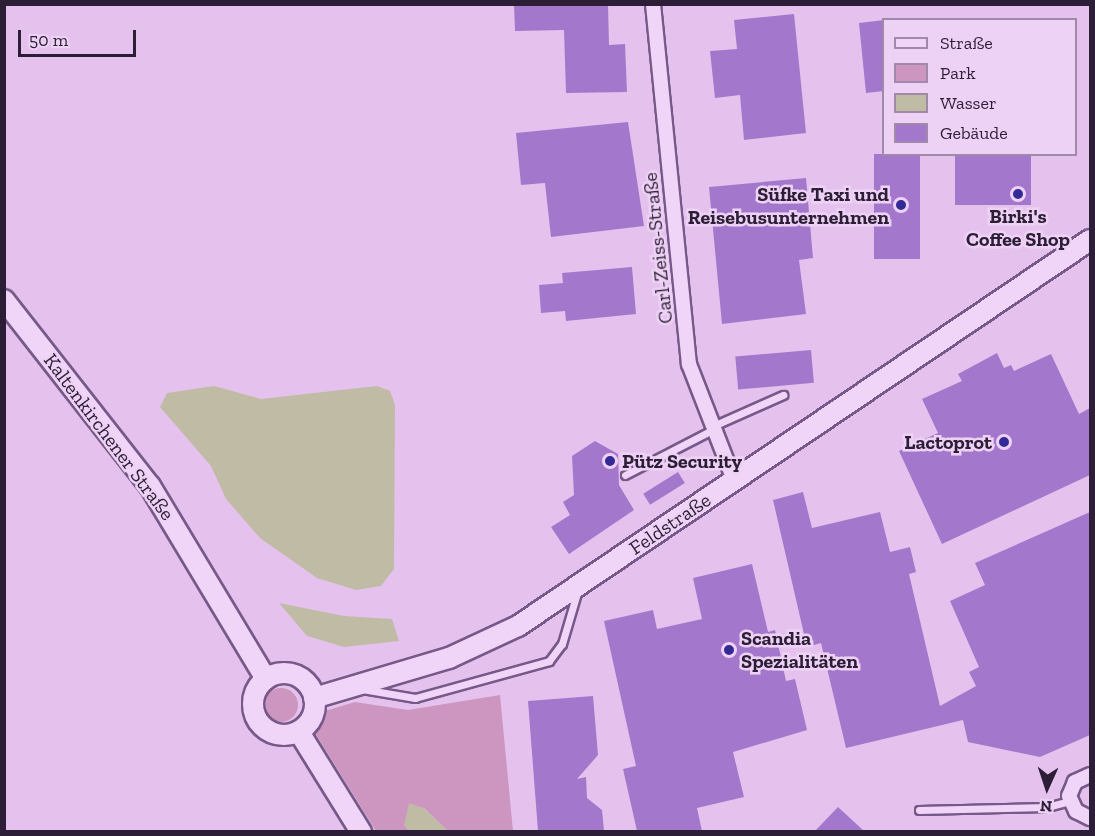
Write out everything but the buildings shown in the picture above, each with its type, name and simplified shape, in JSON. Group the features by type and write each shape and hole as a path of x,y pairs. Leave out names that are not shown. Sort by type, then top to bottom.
{"street":[{"name":"Carl-Zeiss-Straße","path":"653,4 689,364 734,480"},
{"name":"Feldstraße","path":"314,698 482,645 579,586 1090,240"},
{"name":"Kaltenkirchener Straße","path":"4,300 150,486 209,579 266,679"},
{"path":"295,675 314,698 312,717 299,732 268,732 255,716 254,695 266,679 295,675"},
{"path":"299,732 361,831"},
{"path":"1090,775 1075,782 1070,801 1080,815 1090,818"}],"lane":[{"path":"625,475 713,428 783,395"},
{"path":"354,686 415,698 549,661 562,644 579,586"},
{"path":"919,810 1047,807 1070,801"}],"green space":[{"path":"281,688 293,693 298,705 293,717 281,722 269,717 264,705 269,693"},
{"path":"500,695 513,831 448,831 424,808 404,825 409,831 376,831 315,733 325,711 355,702 408,710"}],"water":[{"path":"214,386 261,399 377,386 390,391 395,405 394,569 381,586 356,590 317,578 260,538 226,499 211,466 160,407 167,393"},
{"path":"279,603 344,616 392,619 399,641 344,647 307,636"},
{"path":"409,803 424,808 448,831 409,831 404,825"}],"place":[{"name":"Birki's Coffee Shop","path":"1018,194"},
{"name":"Süfke Taxi und Reisebusunternehmen","path":"901,205"},
{"name":"Lactoprot","path":"1004,442"},
{"name":"Pütz Security","path":"610,461"},
{"name":"Scandia Spezialitäten","path":"729,650"}]}
